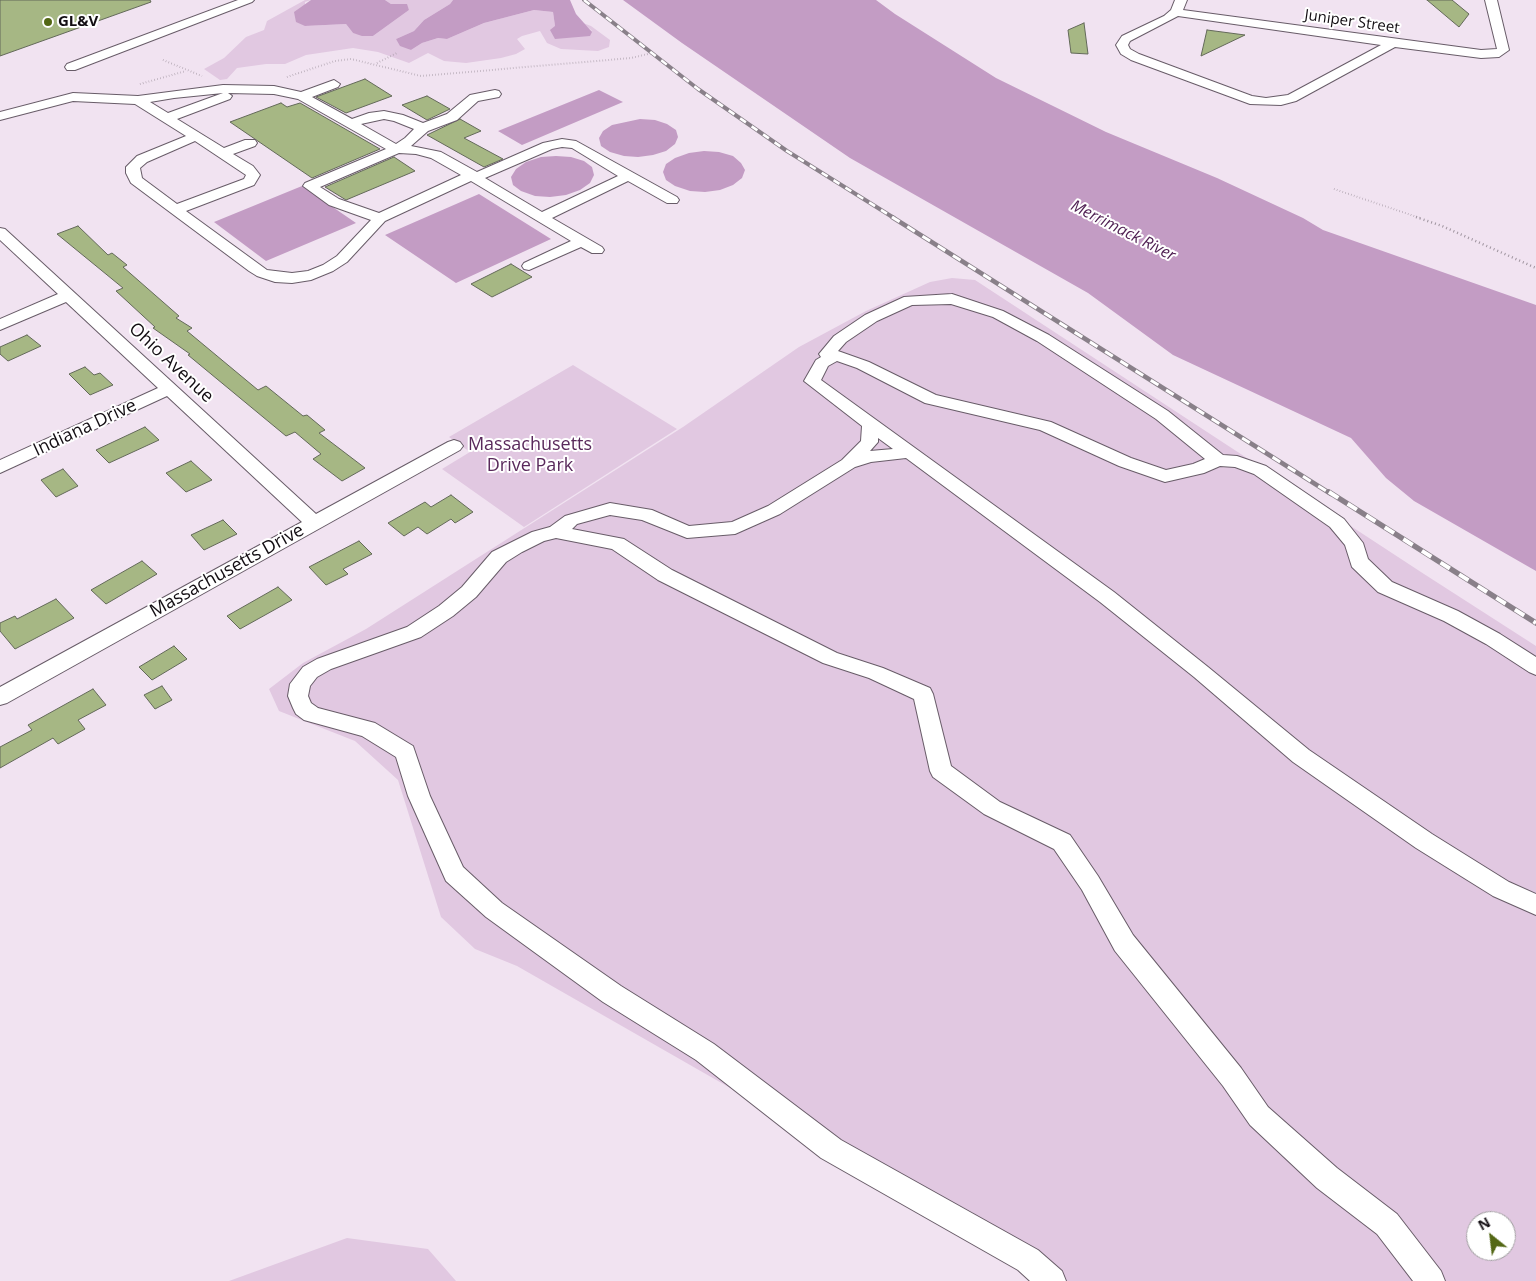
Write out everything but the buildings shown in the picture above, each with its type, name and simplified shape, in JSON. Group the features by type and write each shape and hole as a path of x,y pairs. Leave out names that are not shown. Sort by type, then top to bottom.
{"street":[{"path":"71,68 248,0"},
{"name":"Juniper Street","path":"1178,6 1392,43 1495,54 1503,50 1491,0"},
{"path":"1178,6 1168,18 1126,39 1122,45 1125,51 1153,64 1250,100 1266,102 1292,98 1392,43"},
{"path":"302,96 334,84"},
{"path":"167,118 245,90"},
{"path":"0,116 73,97 138,100 174,94 245,90 274,90 302,96 394,149 416,150 436,154 597,250"},
{"path":"380,218 334,202 310,186 384,156 410,141 423,128 452,117 466,102 474,98 495,94"},
{"path":"138,100 248,169 253,175 249,182 175,210"},
{"path":"376,101 384,106 384,115"},
{"path":"351,124 369,117 384,115 398,118 423,128"},
{"path":"196,136 142,159 133,167 136,180 262,273 275,277 292,278 311,275 328,268 342,260 380,218 394,210 548,146 562,143 576,145 672,200"},
{"path":"223,153 250,143"},
{"path":"173,145 186,154"},
{"path":"542,217 628,176"},
{"name":"Ohio Avenue","path":"0,232 314,523"},
{"path":"529,266 582,241"},
{"path":"0,325 68,295"},
{"path":"1218,460 1162,415 1043,338 998,314 952,299 909,300 871,318 840,339 827,354 863,365 931,400 1045,426 1125,462 1165,476 1198,469 1218,460 1237,462 1260,470 1338,524 1354,543 1359,562 1385,587 1451,616 1493,638 1536,667"},
{"path":"836,356 822,363 812,381 1107,597 1201,672 1301,756 1417,836 1501,889 1536,905"},
{"name":"Indiana Drive","path":"0,467 169,389"},
{"path":"848,464 869,442 871,424"},
{"name":"Massachusetts Drive","path":"0,697 454,446"},
{"path":"556,532 571,520 610,509 646,514 687,532 735,528 774,510 848,464 870,457 910,452"},
{"path":"1052,1281 1028,1260 831,1149 705,1052 612,994 494,910 454,874 419,796 405,752 368,729 326,720 312,714 303,708 298,696 300,684 310,672 324,664 414,632 446,611 469,592 499,557 539,536 556,532 617,544 665,576 830,658 876,673 923,694 942,771 992,808 1062,842 1090,883 1124,944 1232,1077 1259,1116 1327,1178 1386,1224 1431,1281"}],"path":[{"path":"282,79 335,60 351,60 376,64 421,76 631,58 652,53"},
{"path":"376,64 397,54"},
{"path":"163,60 204,77"},
{"path":"1334,189 1442,226 1536,268"}],"green space":[{"path":"305,0 311,0 305,2 305,26 346,24 353,33 373,36 409,10 406,4 391,4 385,0 453,0 450,4 424,20 414,31 396,39 411,50 422,43 438,38 447,39 484,23 534,10 553,12 555,26 592,31 583,23 591,26 610,40 609,47 598,51 561,49 547,43 540,31 517,39 525,49 516,54 466,63 444,61 428,53 409,63 378,52 353,48 306,55 285,64 266,64 237,68 227,79 220,80 204,69 224,58 246,37 264,30 267,21"},
{"path":"952,278 975,280 1536,646 1536,1281 1061,1281 972,1212 746,1097 517,966 475,949 441,917 398,780 355,741 279,711 269,689 303,663 366,629 683,427 799,347 866,311 930,282"},
{"name":"Massachusetts Drive Park","path":"573,365 677,429 524,527 442,469 470,452 449,437"},
{"path":"347,1238 428,1249 456,1281 229,1281"}],"water":[{"path":"311,0 385,0 391,4 407,4 409,10 373,36 362,36 353,33 346,24 305,26 296,22 294,12"},
{"path":"453,0 570,0 576,14 592,32 590,36 555,39 550,30 555,26 553,12 534,10 484,23 447,39 438,38 422,43 411,50 400,46 396,39 414,31 424,20 450,4"},
{"name":"Merrimack River","path":"623,0 876,0 996,78 1106,132 1217,178 1303,218 1323,230 1536,305 1536,571 1414,501 1386,478 1351,438 1173,355 1088,293 850,158 682,43"},
{"path":"599,90 623,102 522,145 498,131"},
{"path":"640,119 655,120 667,124 676,130 678,137 675,144 666,151 638,157 610,152 601,146 599,138 603,131 612,125"},
{"path":"719,152 733,156 741,163 745,170 742,178 733,185 720,190 705,192 690,191 675,186 666,180 663,172 666,164 675,158 689,153"},
{"path":"541,157 571,157 584,161 592,167 594,175 590,183 580,190 566,195 550,197 535,196 521,191 513,185 511,177 516,169 526,162"},
{"path":"302,186 356,223 266,261 214,222"},
{"path":"479,194 551,239 456,283 385,235"}],"railway":[{"path":"584,0 698,89 787,151 894,218"},
{"path":"892,217 1331,494"},
{"path":"1329,492 1536,623"}],"place":[{"name":"GL&V","path":"48,22"}]}
